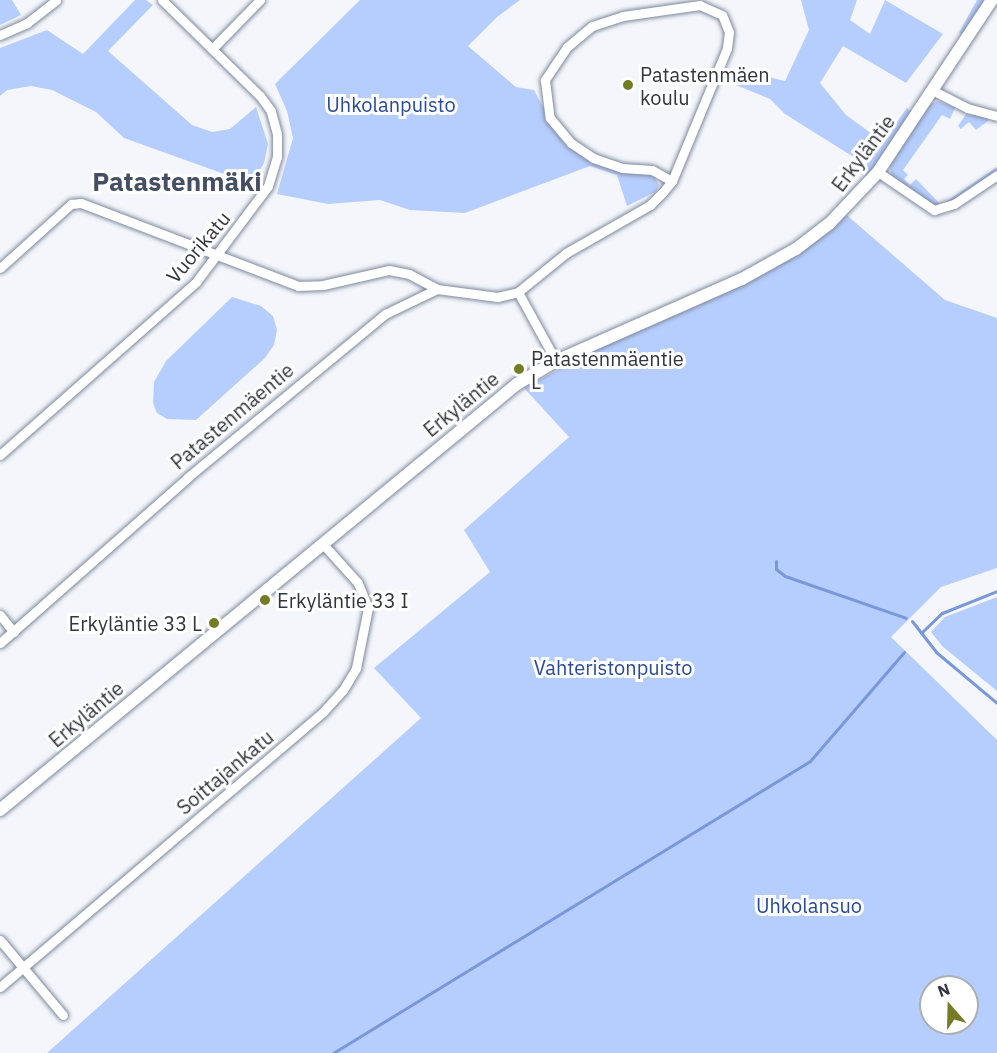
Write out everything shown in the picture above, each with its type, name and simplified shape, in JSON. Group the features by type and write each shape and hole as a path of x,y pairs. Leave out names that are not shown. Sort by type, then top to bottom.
{"street":[{"path":"0,35 27,23 56,0"},
{"name":"Vuorikatu","path":"0,454 134,340 196,282 220,254 268,186 277,157 277,134 270,111 260,96 162,0"},
{"path":"212,49 260,0"},
{"name":"Erkyläntie","path":"0,810 500,397 556,361 772,263 830,223 878,172 992,0"},
{"path":"0,268 71,204 81,203 220,254 264,275 298,286 323,285 389,270 409,274 436,289 488,296 519,292 566,253 650,205 672,181 727,48 729,32 722,15 700,5 623,16 592,26 567,48 545,80 550,118 571,143 593,158 622,168 652,170 672,181"},
{"path":"932,90 968,108 997,116"},
{"path":"878,172 934,210 954,204 997,175"},
{"name":"Patastenmäentie","path":"0,643 188,477 353,338 385,314 436,289"},
{"path":"519,292 556,361"},
{"name":"Soittajankatu","path":"0,987 323,712 343,690 356,668 368,608 358,583 322,543"},
{"path":"0,615 14,632"},
{"path":"0,940 63,1015"}],"green space":[{"path":"0,0 12,0 21,15 0,25"},
{"path":"135,0 146,0 153,5 108,51 192,125 212,132 230,129 256,107 268,144 264,163 252,184 124,138 96,112 52,90 31,86 7,90 0,96 0,48 47,30 83,54"},
{"name":"Uhkolanpuisto","path":"360,0 520,0 497,17 468,46 516,87 534,90 555,130 578,148 577,153 597,164 653,175 659,185 655,192 627,206 617,175 590,166 465,213 410,210 380,200 328,204 277,194 293,138 287,111 275,84"},
{"path":"801,0 857,0 850,20 870,34 885,0 943,34 906,83 843,46 820,83 846,115 872,134 855,158 785,114 770,99 731,83 739,70 785,81 809,30"},
{"path":"977,0 987,0 963,34 959,33"},
{"path":"938,101 955,108 950,119 942,115 903,170 908,175 904,179 910,185 916,179 941,205 997,167 997,171 953,203 939,209 929,206 891,176 890,166 929,105"},
{"path":"907,108 912,112 866,181 863,169"},
{"path":"966,114 988,117 988,121 976,130 969,122 961,129 958,126"},
{"path":"842,211 945,300 997,318 997,568 941,587 891,637 997,740 997,1053 47,1053 421,718 374,668 490,572 464,530 569,437 524,388 657,317 742,279"},
{"path":"232,297 261,306 273,316 277,330 274,345 265,358 196,420 167,419 157,413 153,403 154,382 166,361"},
{"path":"997,597 997,691 942,646 931,632 945,617"}],"waterway":[{"path":"776,561 776,569 785,576 906,618"},
{"path":"921,633 942,613 997,591"},
{"path":"912,621 936,652 997,703"},
{"path":"333,1053 810,761 904,652"}],"place":[{"name":"Patastenmäen koulu","path":"628,85"},
{"name":"Patastenmäentie L","path":"519,369"},
{"name":"Erkyläntie 33 I","path":"265,600"},
{"name":"Erkyläntie 33 L","path":"214,623"}],"district":[{"name":"Patastenmäki","path":"177,182"}],"park label":[{"name":"Vahteristonpuisto","path":"613,667"},
{"name":"Uhkolansuo","path":"809,905"}]}
